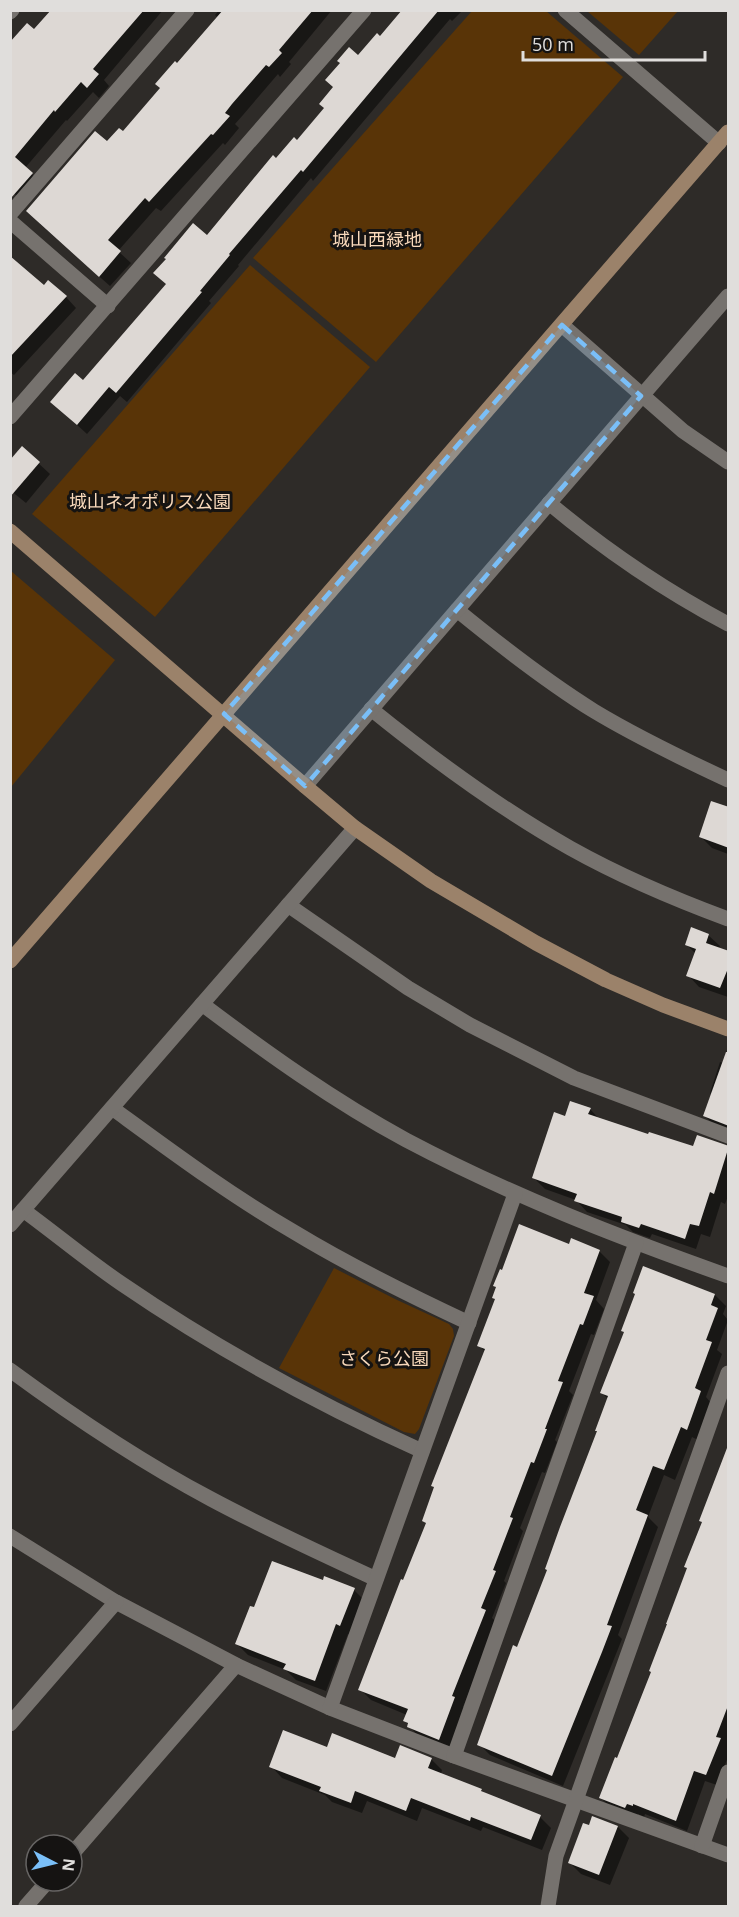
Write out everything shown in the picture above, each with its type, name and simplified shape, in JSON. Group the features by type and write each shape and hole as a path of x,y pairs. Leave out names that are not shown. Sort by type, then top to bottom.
{"street":[{"path":"10,214 187,10"},
{"path":"10,417 16,400 108,306 364,10"},
{"path":"10,961 724,138 565,10"},
{"path":"10,221 108,306"},
{"path":"305,786 641,396 726,302"},
{"path":"562,326 683,431 729,462"},
{"path":"549,503 588,537 625,562 691,604 729,624"},
{"path":"10,531 355,828 431,881 536,943 634,992 729,1029"},
{"path":"457,610 522,661 594,711 674,755 729,780"},
{"path":"371,709 462,779 570,848 645,885 729,919"},
{"path":"10,1225 355,828"},
{"path":"288,905 408,988 470,1025 574,1078 729,1136"},
{"path":"202,1004 307,1081 405,1139 515,1194 636,1243 729,1275"},
{"path":"112,1108 184,1161 292,1231 398,1289 469,1323"},
{"path":"330,1708 515,1194"},
{"path":"24,1210 121,1283 193,1330 269,1375 422,1451"},
{"path":"454,1756 636,1243"},
{"path":"10,1370 92,1428 209,1498 376,1579"},
{"path":"548,1906 556,1856 729,1373"},
{"path":"10,1536 116,1602 236,1665 330,1708 454,1756 729,1855"},
{"path":"10,1724 116,1602"},
{"path":"84,1840 236,1665"},
{"path":"702,1846 729,1772"},
{"path":"26,1906 37,1893"}],"highlighted area":[{"path":"562,325 641,396 305,786 224,714"}],"green space":[{"name":"城山西緑地","path":"472,11 546,11 623,77 376,362 253,258"},
{"path":"587,11 678,11 639,55"},
{"name":"城山ネオポリス公園","path":"250,265 370,367 155,617 32,514"},
{"path":"11,571 115,660 11,787"},
{"name":"さくら公園","path":"334,1268 449,1324 453,1329 454,1336 419,1429 415,1434 404,1432 279,1368"}],"building":[{"path":"51,10 144,10 93,69 99,74 87,88 81,82 15,157 33,173 11,198 10,42 27,23 34,29"},
{"path":"223,10 313,10 279,50 282,53 269,67 266,65 225,113 230,116 149,202 145,198 108,240 121,251 99,277 26,211 95,131 107,141 119,128 123,131 160,88 155,84 175,61 177,63"},
{"path":"402,10 439,10 303,172 301,170 229,254 200,291 202,292 116,393 109,387 77,425 50,402 75,373 83,380 166,284 153,273 193,223 207,235 273,155 276,158 294,137 297,140 324,108 319,104 333,87 325,80 340,63 337,61 349,47 358,55 377,33 380,36"},
{"path":"10,256 44,285 48,280 67,296 10,357"},
{"path":"22,446 40,462 10,497 10,460"},
{"path":"711,801 729,807 729,848 699,837"},
{"path":"691,927 709,934 706,943 729,951 729,966 720,988 686,976 696,949 685,945"},
{"path":"726,1052 729,1052 729,1126 703,1116"},
{"path":"570,1101 591,1108 588,1114 648,1134 649,1132 693,1146 697,1135 729,1146 714,1194 710,1192 699,1226 690,1224 685,1239 641,1224 639,1228 621,1222 622,1217 574,1201 577,1194 532,1178 554,1112 565,1116"},
{"path":"519,1224 569,1244 571,1238 600,1250 584,1293 594,1296 583,1325 580,1324 558,1381 563,1382 545,1429 547,1429 534,1463 531,1462 510,1517 513,1518 481,1608 486,1610 452,1696 455,1697 439,1740 407,1727 408,1723 403,1721 408,1709 358,1690 401,1579 403,1580 426,1523 422,1521 434,1487 431,1486 485,1349 477,1346 495,1299 492,1298 496,1287 493,1286 500,1269 502,1270"},
{"path":"643,1266 715,1294 711,1305 718,1308 706,1340 712,1342 695,1388 701,1391 687,1430 681,1427 664,1470 653,1466 636,1510 648,1515 607,1625 612,1626 552,1776 477,1745 513,1645 517,1647 547,1570 545,1569 560,1527 597,1431 595,1431 608,1396 600,1393 624,1332 621,1331"},
{"path":"727,1448 729,1449 729,1703 716,1737 721,1738 706,1775 694,1771 676,1821 633,1804 633,1806 627,1804 625,1808 599,1798 651,1672 649,1671 687,1568 684,1567 702,1522 699,1521"},
{"path":"272,1561 323,1580 324,1576 355,1588 340,1626 336,1624 315,1681 283,1669 286,1664 235,1644 250,1606 254,1607"},
{"path":"283,1730 327,1747 332,1733 395,1758 400,1745 432,1758 428,1768 541,1815 531,1840 471,1817 470,1821 411,1798 406,1811 355,1791 351,1803 319,1791 321,1787 269,1767"},
{"path":"592,1816 618,1826 599,1875 568,1863 583,1823 589,1825"}]}
